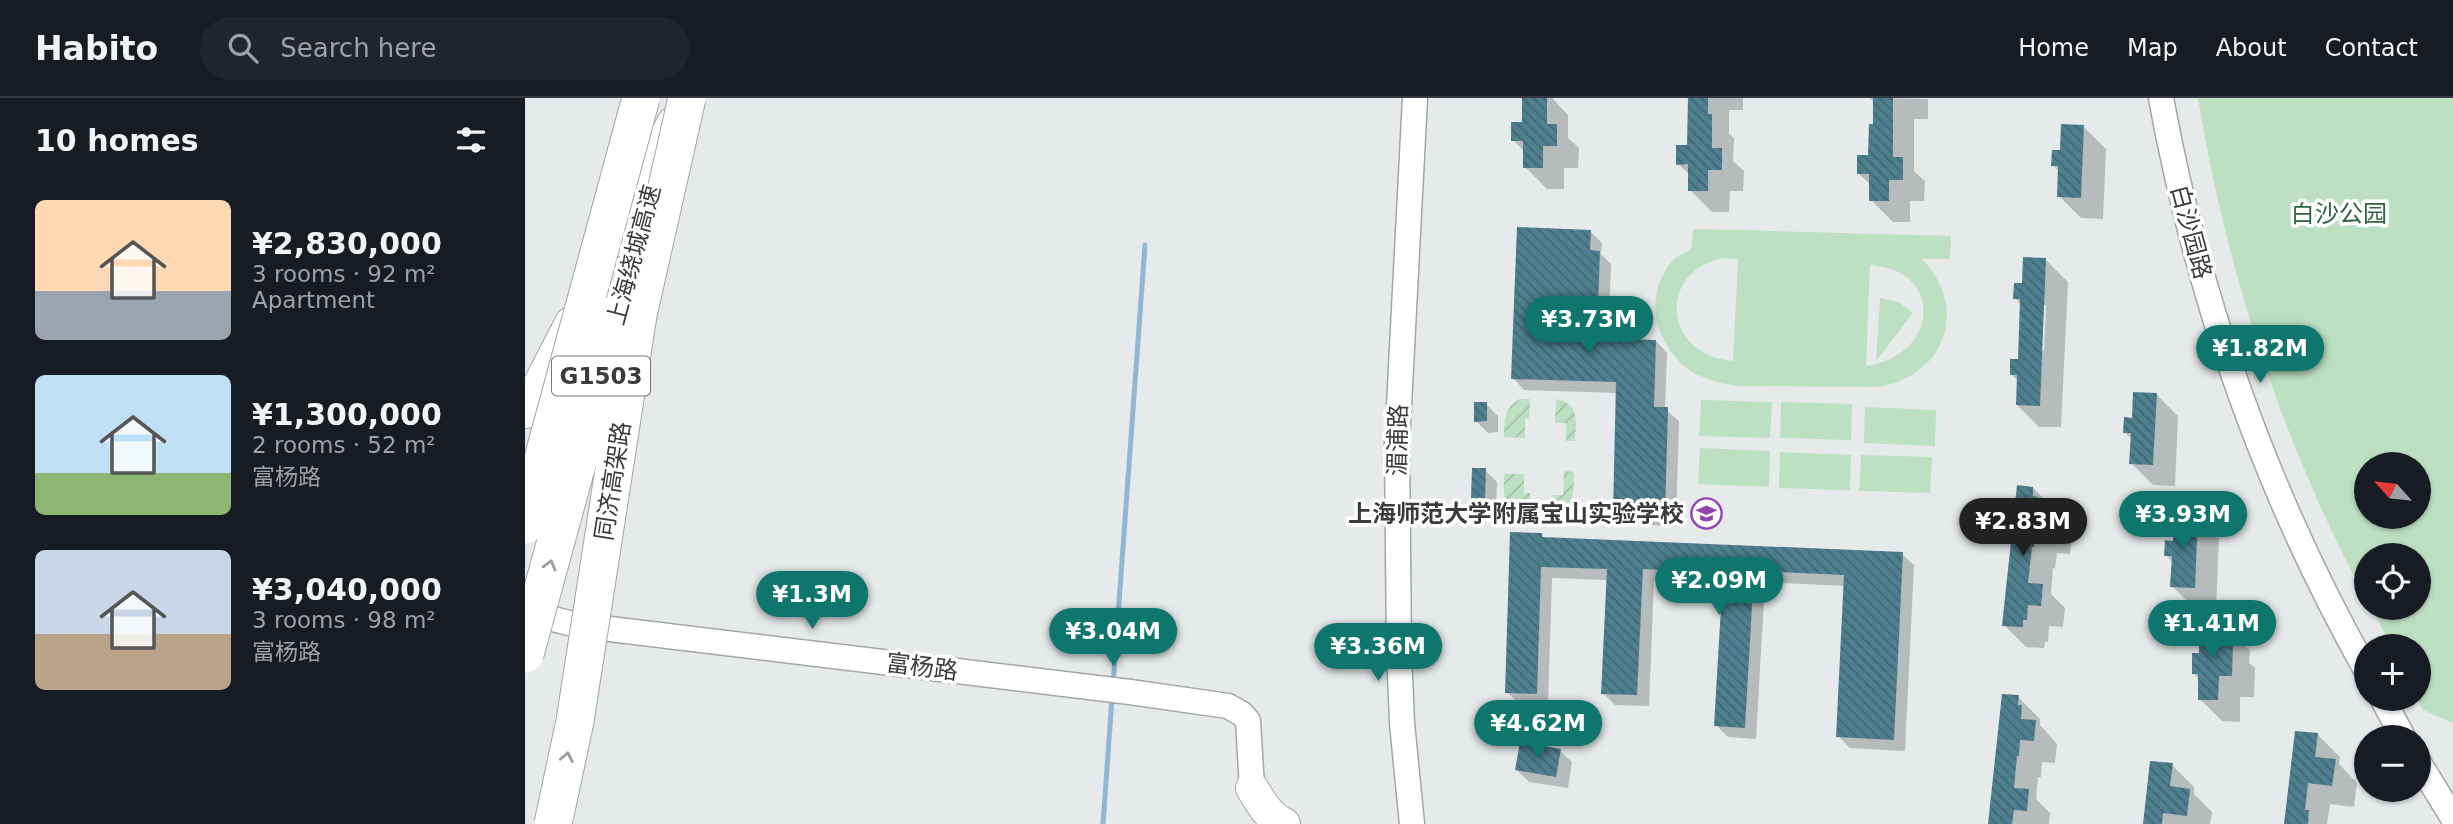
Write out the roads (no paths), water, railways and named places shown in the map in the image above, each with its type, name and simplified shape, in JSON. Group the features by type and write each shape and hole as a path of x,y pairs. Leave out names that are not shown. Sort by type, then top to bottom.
{"highway":[{"path":"525,467 549,391 628,98"},
{"name":"上海绕城高速","path":"525,525 641,98"},
{"name":"上海绕城高速","path":"525,654 677,98"},
{"name":"同济高架路","path":"553,824 575,722 638,314 687,98"}],"main road":[{"path":"525,412 687,98"},
{"path":"1252,788 1254,824"},
{"path":"1252,788 1265,808 1284,824"}],"street":[{"name":"湄浦路","path":"1412,824 1402,723 1399,652 1397,444 1415,98"},
{"name":"白沙园路","path":"2161,98 2187,219 2234,380 2302,550 2354,648"},
{"name":"富杨路","path":"525,612 577,625 1228,706 1248,721 1252,788"},
{"path":"2431,782 2453,818"}],"waterway":[{"path":"1113,685 1145,245"},
{"path":"1103,824 1112,698"}],"place":[{"name":"上海师范大学附属宝山实验学校","path":"1707,514"}],"park label":[{"name":"白沙公园","path":"2339,214"}]}
